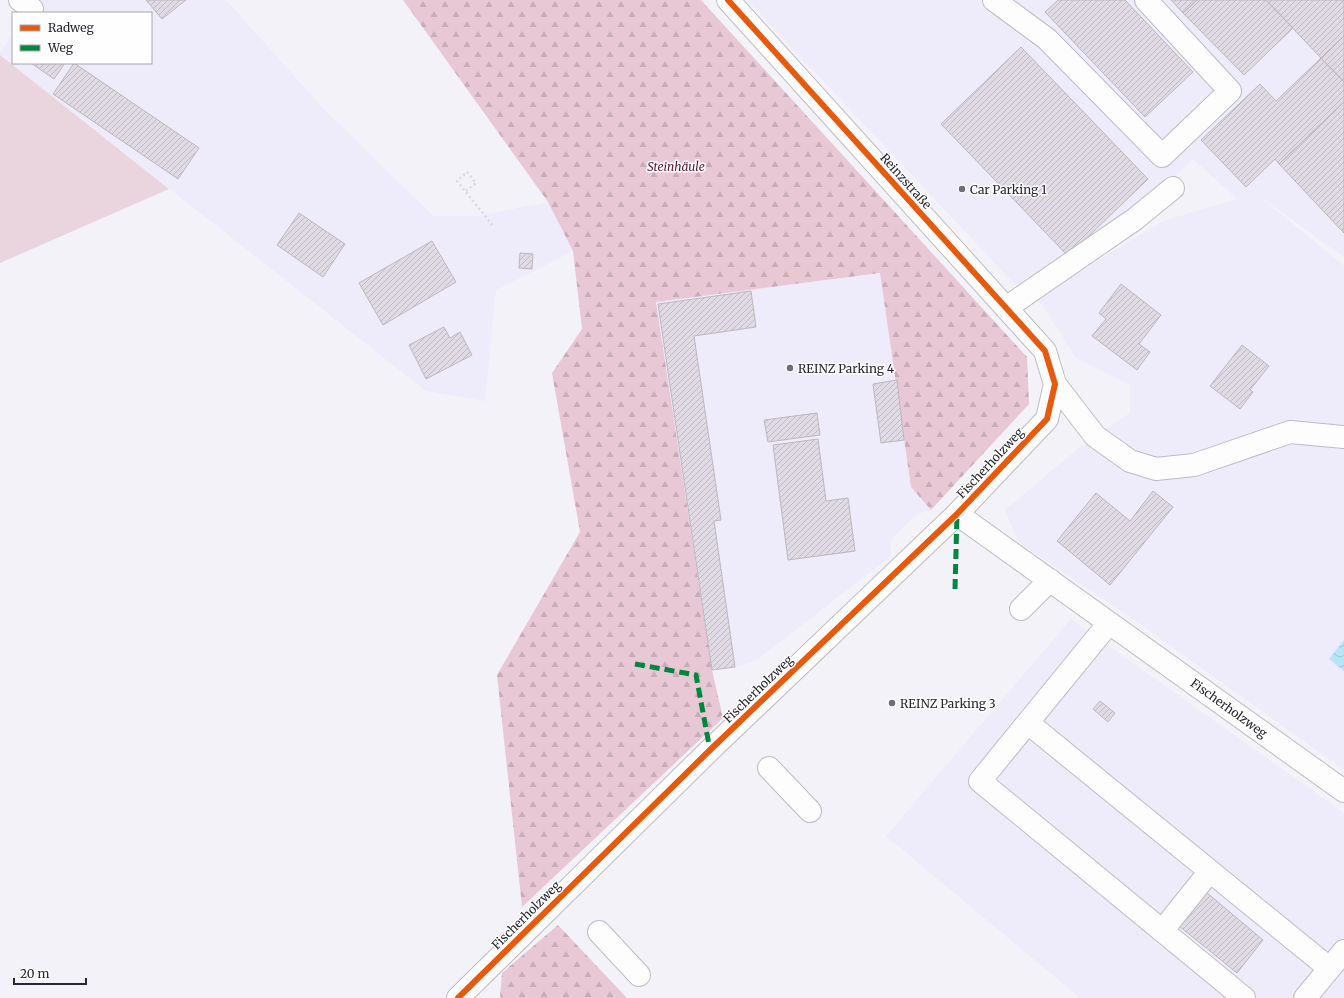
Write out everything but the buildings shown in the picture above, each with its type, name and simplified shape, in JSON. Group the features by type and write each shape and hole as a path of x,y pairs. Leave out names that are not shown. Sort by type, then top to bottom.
{"street":[{"name":"Reinzstraße","path":"728,0 1045,351 1054,384"},
{"path":"994,0 1047,39 1162,156 1230,91 1149,1"},
{"path":"1006,308 1136,220 1173,188"},
{"path":"1054,384 1095,436 1130,461 1156,470 1194,465 1290,432 1344,437"},
{"name":"Fischerholzweg","path":"458,998 715,745 957,514 1047,419 1054,384"},
{"name":"Fischerholzweg","path":"957,514 1344,790"},
{"path":"1021,609 1050,580"},
{"path":"1109,623 980,781 1244,998"},
{"path":"1028,723 1329,968"},
{"path":"769,768 810,811"},
{"path":"1162,931 1210,871"},
{"path":"599,932 639,975"},
{"path":"1305,998 1344,951"}],"path":[{"path":"466,191 476,183 467,172 457,181 493,226"}],"shaded area":[{"path":"40,0 226,0 323,108 433,216 477,216 548,202 573,251 496,290 485,401 426,391 0,55 0,52 12,35 12,64 152,64 152,12 30,12"},
{"path":"747,0 1344,0 1344,257 1258,195 1344,266 1344,770 1130,617 1019,543 1005,510 1081,446 1130,413 1130,385 1076,358 1037,297 1163,221 1237,199 1193,159 1133,216 1023,293"},
{"path":"0,55 169,189 0,263"},
{"path":"880,273 911,487 931,510 917,514 891,540 891,556 757,660 735,667 713,670 656,302"},
{"path":"1071,619 1344,813 1344,998 1080,998 886,836"}],"green space":[{"name":"Steinhäule","path":"403,0 701,0 1027,357 1029,404 931,510 911,487 880,273 656,302 712,670 723,718 522,907 497,675 580,532 552,373 582,329 573,251 548,202"},
{"path":"558,925 627,998 500,998 502,973"}],"water":[{"path":"1344,640 1344,671 1329,659"}],"marked path":[{"path":"955,589 957,514"},
{"path":"635,664 696,675 710,750"}],"cycle path":[{"path":"458,998 710,750 957,514 1047,419 1055,384 1045,351 728,0"}],"place":[{"name":"Car Parking 1","path":"962,189"},
{"name":"REINZ Parking 4","path":"790,368"},
{"name":"REINZ Parking 3","path":"892,703"}]}
